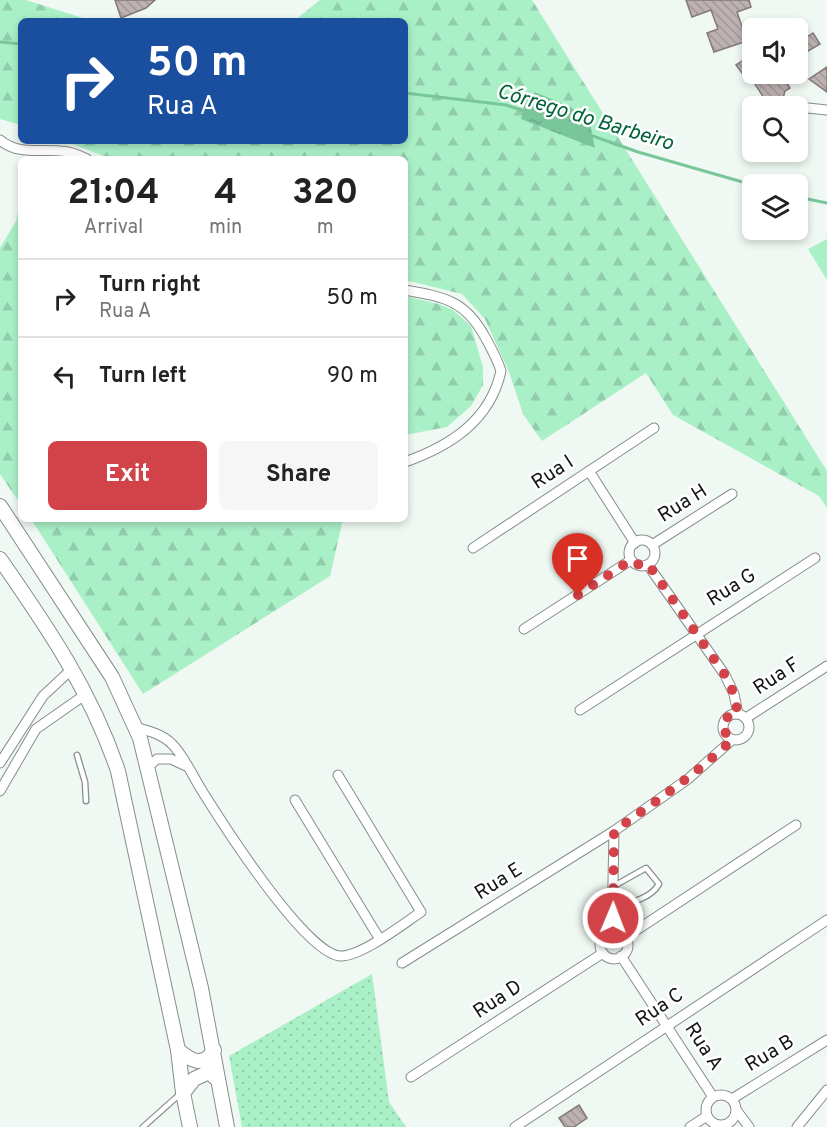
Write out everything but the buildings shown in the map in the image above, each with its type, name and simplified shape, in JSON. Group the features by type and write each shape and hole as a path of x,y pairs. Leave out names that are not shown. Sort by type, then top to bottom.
{"main road":[{"path":"0,506 112,677 135,727 148,767 214,1050 227,1127"},
{"path":"0,559 73,668 118,771 178,1050 190,1127"},
{"path":"178,1050 195,1062 210,1058 214,1050"},
{"path":"183,1093 201,1074 209,1072 218,1080"}],"street":[{"path":"808,108 827,110"},
{"path":"0,140 9,148 35,152 63,151 78,156"},
{"path":"408,291 453,301 466,310 478,323 501,370 492,392 463,434 438,449 408,461"},
{"name":"Rua I","path":"473,548 654,428"},
{"path":"589,471 635,543"},
{"name":"Rua H","path":"652,545 732,494"},
{"path":"646,541 652,545 655,556 648,564 641,566 631,560 629,552 635,543 646,541"},
{"name":"Rua G","path":"580,710 696,632 815,558"},
{"path":"524,629 631,560"},
{"path":"648,564 725,675 742,716 750,726 747,734 740,740 732,740 725,734 722,726 726,718 742,716"},
{"name":"Rua F","path":"742,716 827,666"},
{"path":"0,763 43,696 73,668"},
{"path":"0,790 36,729 86,694"},
{"path":"33,710 36,729"},
{"path":"135,727 161,735 174,745 292,921 310,939 327,951 340,956 353,954 421,912 338,775"},
{"path":"612,931 614,831 688,779 732,740"},
{"path":"148,767 157,759 171,759 186,766"},
{"path":"295,800 379,939"},
{"path":"626,937 796,825"},
{"name":"Rua E","path":"402,963 614,831"},
{"name":"Rua C","path":"515,1127 827,920"},
{"path":"612,931 620,932 626,937 628,948 621,956 614,958 603,953 601,941 605,934 612,931"},
{"name":"Rua D","path":"411,1077 603,953"},
{"name":"Rua A","path":"621,956 713,1097"},
{"name":"Rua B","path":"732,1099 827,1040"},
{"path":"797,1127 827,1090"},
{"path":"737,1111 733,1121 722,1126 712,1123 707,1116 707,1103 713,1097 721,1095 732,1099 737,1111 749,1127"},
{"path":"690,1127 707,1116"}],"lane":[{"path":"77,755 83,773 86,801"},
{"path":"614,886 646,868 659,884 654,891 643,898 614,906"},
{"path":"143,1127 183,1093"}],"green space":[{"path":"0,0 26,0 83,18 18,18 18,124 0,119"},
{"path":"320,0 532,0 827,471 827,508 819,496 673,415 646,373 542,441 523,414 509,372 485,319 462,294 408,281 408,156 103,156 73,144 408,144 408,18 298,18"},
{"path":"18,212 18,501 0,474 0,248 16,221"},
{"path":"827,239 827,280 808,249"},
{"path":"408,297 453,310 471,326 483,367 483,385 471,406 447,427 408,434"},
{"path":"33,522 342,522 330,576 143,694"},
{"path":"372,974 389,1102 406,1127 242,1127 229,1056"}],"water":[{"path":"537,93 571,107 580,116 589,119 595,148 521,119 527,95"}],"waterway":[{"name":"Córrego do Barbeiro","path":"0,42 18,44"},
{"name":"Córrego do Barbeiro","path":"408,93 506,105 524,111"},
{"name":"Córrego do Barbeiro","path":"590,135 638,152 742,182"},
{"name":"Córrego do Barbeiro","path":"808,199 827,203"}],"route":[{"path":"578,595 631,560 641,566 648,564 725,675 734,694 738,714 729,715 722,726 725,734 732,740 679,786 614,831 613,918"}]}
